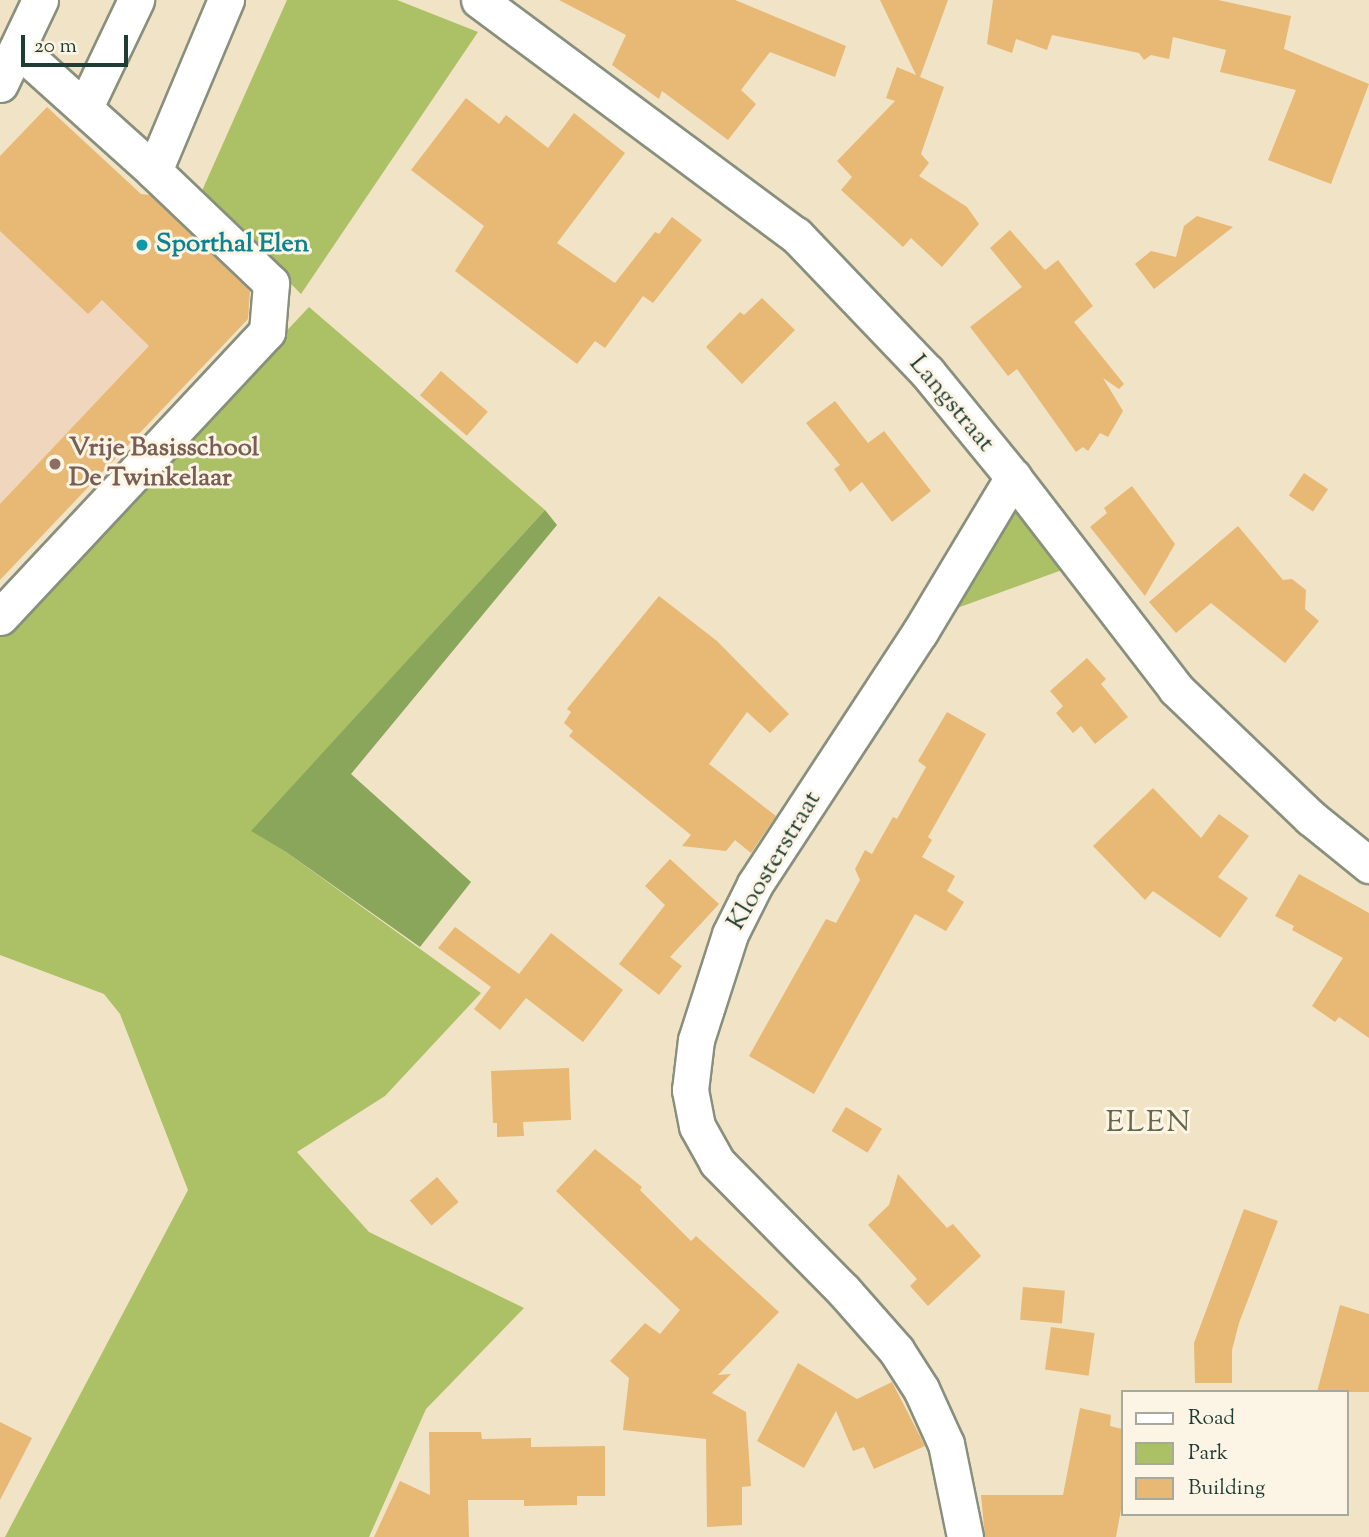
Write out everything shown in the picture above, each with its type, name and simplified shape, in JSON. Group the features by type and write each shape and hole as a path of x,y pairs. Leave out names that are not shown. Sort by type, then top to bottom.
{"street":[{"path":"0,84 40,0"},
{"path":"85,107 136,0"},
{"path":"154,171 226,0"},
{"name":"Langstraat","path":"479,0 796,235 927,372 1013,477 1176,689 1311,818 1369,865"},
{"path":"0,617 267,332 271,283 85,107 18,49"},
{"name":"Kloosterstraat","path":"965,1537 946,1444 921,1389 896,1350 844,1291 717,1162 697,1126 690,1090 696,1040 730,934 755,884 920,632 1013,477"}],"shaded area":[{"name":"Vrije Basisschool De Twinkelaar","path":"0,178 102,300 150,345 0,580"}],"green space":[{"path":"287,0 397,0 478,32 301,294 201,193"},
{"path":"309,307 545,510 252,831 286,852 481,993 385,1096 297,1152 369,1232 524,1308 426,1409 369,1537 5,1537 188,1190 120,1014 104,994 0,955 0,635"},
{"path":"1012,507 1062,570 946,612"},
{"path":"545,510 557,525 351,774 471,882 420,947 286,852 251,831"}],"building":[{"path":"559,0 735,0 846,46 835,77 770,52 741,90 756,104 728,140 662,91 659,99 612,65 626,35"},
{"path":"880,0 948,0 920,77 944,87 921,154 929,163 919,176 967,207 979,224 942,267 911,238 903,247 841,190 852,177 837,161 895,101 886,98 897,67 916,75"},
{"path":"993,0 1218,0 1291,16 1284,49 1369,84 1331,184 1268,160 1296,90 1220,72 1226,50 1173,37 1169,59 1151,55 1144,60 1139,53 1052,35 1047,50 1016,39 1012,53 987,44"},
{"path":"466,98 499,124 506,115 548,148 574,113 625,153 557,243 615,283 655,232 659,234 672,217 702,240 653,303 643,296 605,348 595,341 577,364 455,271 484,226 411,170"},
{"path":"47,107 141,194 150,195 250,291 248,319 0,580 0,504 149,346 102,300 88,314 0,231 0,156"},
{"path":"1197,216 1233,227 1154,289 1135,264 1151,251 1176,257 1184,226"},
{"path":"1010,230 1045,270 1058,260 1093,306 1074,322 1124,384 1119,389 1103,378 1123,411 1108,437 1100,433 1088,451 1083,447 1076,452 1017,369 1008,376 970,327 1022,287 990,248"},
{"path":"762,298 795,330 742,384 706,347 740,312 744,315"},
{"path":"441,371 488,412 467,436 420,395"},
{"path":"835,401 868,443 884,431 931,491 892,522 862,482 850,492 834,469 840,465 806,423"},
{"path":"1304,473 1328,489 1313,512 1289,495"},
{"path":"1132,486 1175,544 1145,596 1090,527 1107,513 1104,508"},
{"path":"1238,526 1283,580 1292,579 1306,590 1305,609 1319,621 1285,663 1211,603 1176,633 1149,602"},
{"path":"659,596 717,641 789,714 770,733 747,712 709,764 776,816 751,853 735,840 726,851 682,846 691,835 569,736 573,731 564,723 571,712 567,709"},
{"path":"1087,658 1106,679 1101,684 1128,717 1095,744 1081,726 1073,733 1056,713 1063,706 1050,691"},
{"path":"947,712 986,734 928,837 932,840 922,857 955,876 947,891 964,902 946,931 915,914 814,1094 749,1056 826,919 836,923 860,880 855,869 865,850 872,854 893,817 897,819 926,767 918,761"},
{"path":"1153,788 1201,838 1219,814 1249,836 1218,877 1248,898 1220,938 1153,891 1145,900 1093,846"},
{"path":"670,859 719,904 670,957 682,966 659,995 619,964 665,905 645,886"},
{"path":"1299,874 1369,913 1369,1038 1339,1017 1335,1022 1312,1006 1343,958 1292,930 1294,926 1275,916"},
{"path":"455,927 519,974 551,933 623,990 583,1042 526,998 500,1030 474,1009 491,987 438,948"},
{"path":"569,1068 571,1120 523,1122 524,1136 497,1137 497,1123 493,1123 491,1071"},
{"path":"846,1107 882,1129 868,1153 832,1131"},
{"path":"595,1149 642,1187 640,1190 691,1241 696,1236 779,1312 718,1375 731,1374 712,1393 746,1412 751,1486 742,1487 742,1525 707,1527 706,1439 623,1430 629,1378 610,1361 645,1323 660,1334 680,1310 556,1191"},
{"path":"898,1174 947,1228 953,1224 981,1256 928,1306 910,1286 917,1279 868,1225 889,1205"},
{"path":"437,1177 459,1202 431,1226 410,1201"},
{"path":"1244,1209 1278,1221 1239,1323 1232,1350 1232,1383 1195,1383 1194,1343"},
{"path":"1023,1287 1065,1291 1062,1324 1020,1320"},
{"path":"1340,1305 1369,1314 1369,1392 1318,1390"},
{"path":"1051,1327 1095,1333 1089,1376 1045,1370"},
{"path":"798,1363 857,1399 892,1382 925,1446 874,1469 864,1447 853,1451 836,1411 804,1468 757,1441"},
{"path":"1080,1408 1111,1415 1110,1426 1120,1428 1120,1515 1116,1537 985,1537 981,1495 1063,1495"},
{"path":"0,1422 32,1438 0,1500"},
{"path":"429,1432 481,1432 482,1439 531,1438 531,1447 605,1446 605,1496 577,1496 577,1505 524,1506 524,1500 468,1500 469,1537 374,1537 400,1481 430,1495"}],"place":[{"name":"Sporthal Elen","path":"142,245"},
{"name":"Vrije Basisschool De Twinkelaar","path":"55,464"}],"district":[{"name":"ELEN","path":"1149,1124"}]}
